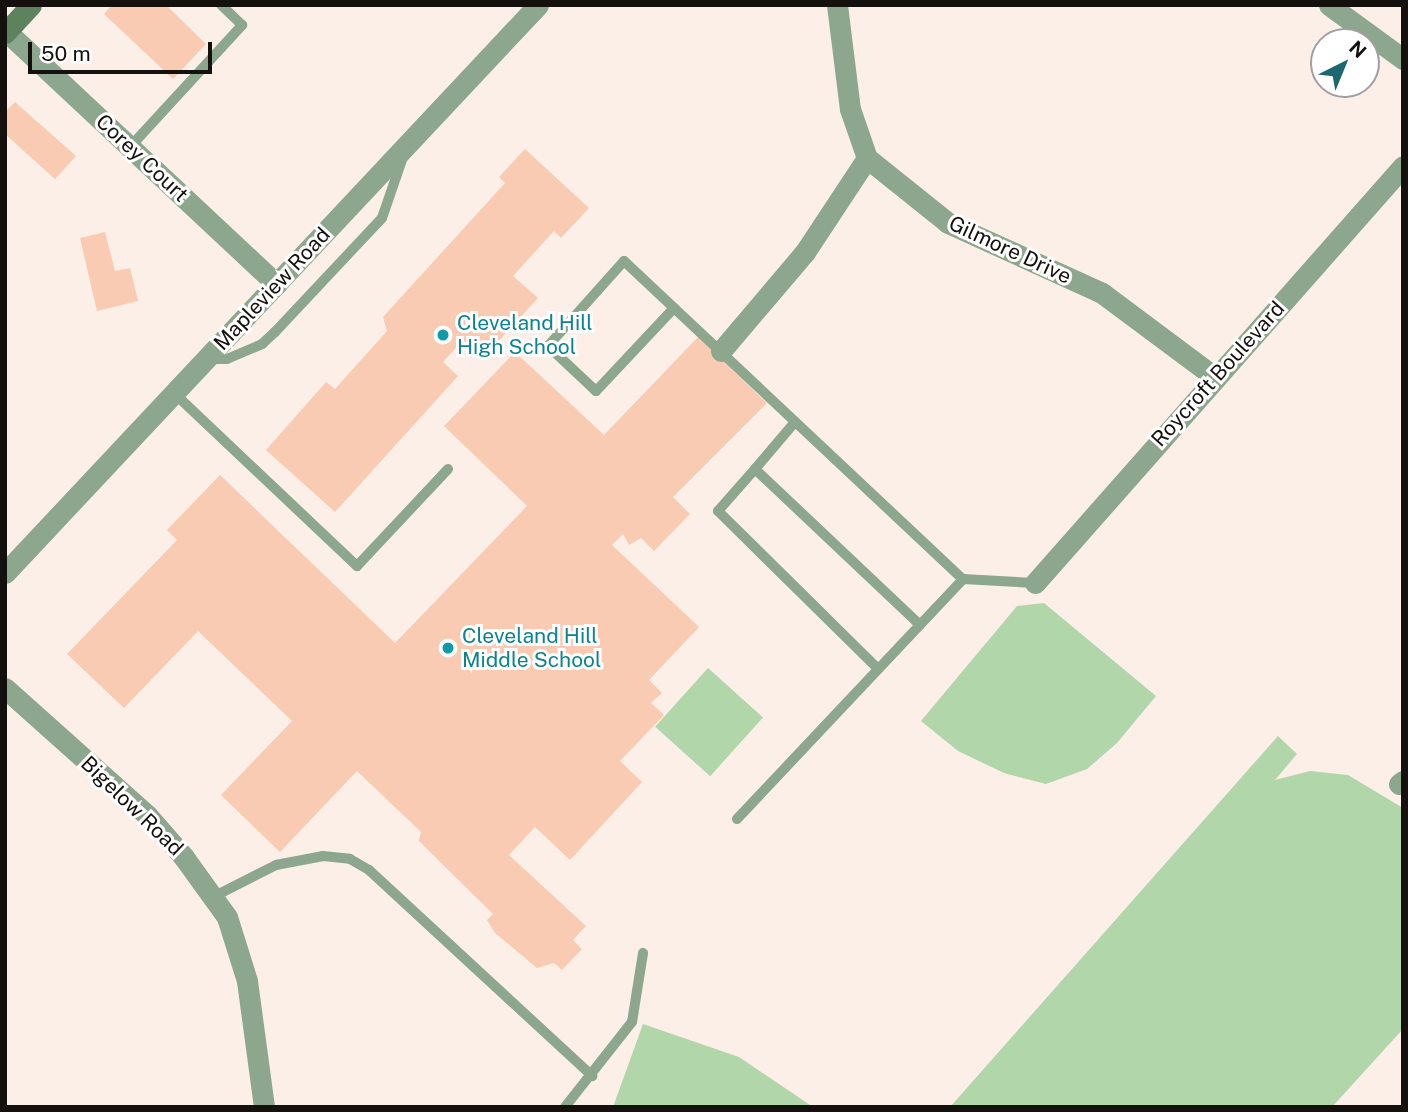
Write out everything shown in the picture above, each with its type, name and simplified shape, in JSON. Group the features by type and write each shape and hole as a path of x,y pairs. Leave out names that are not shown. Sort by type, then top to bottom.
{"main road":[{"path":"6,32 31,5"}],"street":[{"name":"Mapleview Road","path":"5,573 538,5"},
{"path":"721,351 805,252 867,159 849,109 837,5"},
{"path":"1329,5 1403,59"},
{"name":"Corey Court","path":"6,32 276,284"},
{"name":"Gilmore Drive","path":"867,159 948,223 1102,293 1216,379"},
{"name":"Roycroft Boulevard","path":"1035,583 1403,166"},
{"name":"Bigelow Road","path":"5,688 147,815 227,917 247,981 264,1107"}],"lane":[{"path":"130,147 242,25 221,5"},
{"path":"206,359 227,359 262,344 382,218 406,146"},
{"path":"674,307 596,391 548,346 624,261 674,307 721,351 963,579 1035,583"},
{"path":"174,393 357,566 448,469"},
{"path":"795,422 718,511 878,669"},
{"path":"755,469 920,625"},
{"path":"737,818 963,579"},
{"path":"213,897 276,865 323,856 350,859 369,870 592,1076"},
{"path":"565,1107 632,1022 643,953"}],"green space":[{"path":"1044,603 1156,696 1117,743 1087,769 1046,784 1004,773 958,751 921,721 1017,606"},
{"path":"708,668 763,718 710,776 655,727"},
{"path":"1278,736 1297,754 1275,780 1310,771 1348,775 1403,808 1403,1029 1332,1107 950,1107"},
{"path":"643,1024 739,1057 813,1107 613,1107"}],"building":[{"path":"112,5 166,5 206,44 173,79 104,14"},
{"path":"15,102 76,156 55,179 5,134 5,112"},
{"name":"Cleveland Hill High School","path":"525,149 589,208 561,238 554,231 513,276 538,298 483,358 463,340 443,362 458,376 335,512 266,450 326,382 335,389 387,331 383,317 505,183 499,177"},
{"path":"105,232 115,271 130,268 138,301 97,311 80,238"},
{"name":"Cleveland Hill Middle School","path":"698,337 767,403 673,497 690,514 654,551 641,538 629,545 623,534 612,545 699,627 649,680 662,693 651,703 664,715 620,761 642,782 570,860 535,827 509,855 586,926 573,940 582,949 562,970 554,963 537,968 495,933 487,920 493,914 419,841 421,832 357,771 280,852 221,795 292,721 198,631 124,708 67,654 177,540 167,530 220,475 395,643 527,506 444,426 515,352 604,435"}],"place":[{"name":"Cleveland Hill High School","path":"443,335"},
{"name":"Cleveland Hill Middle School","path":"448,648"}]}
